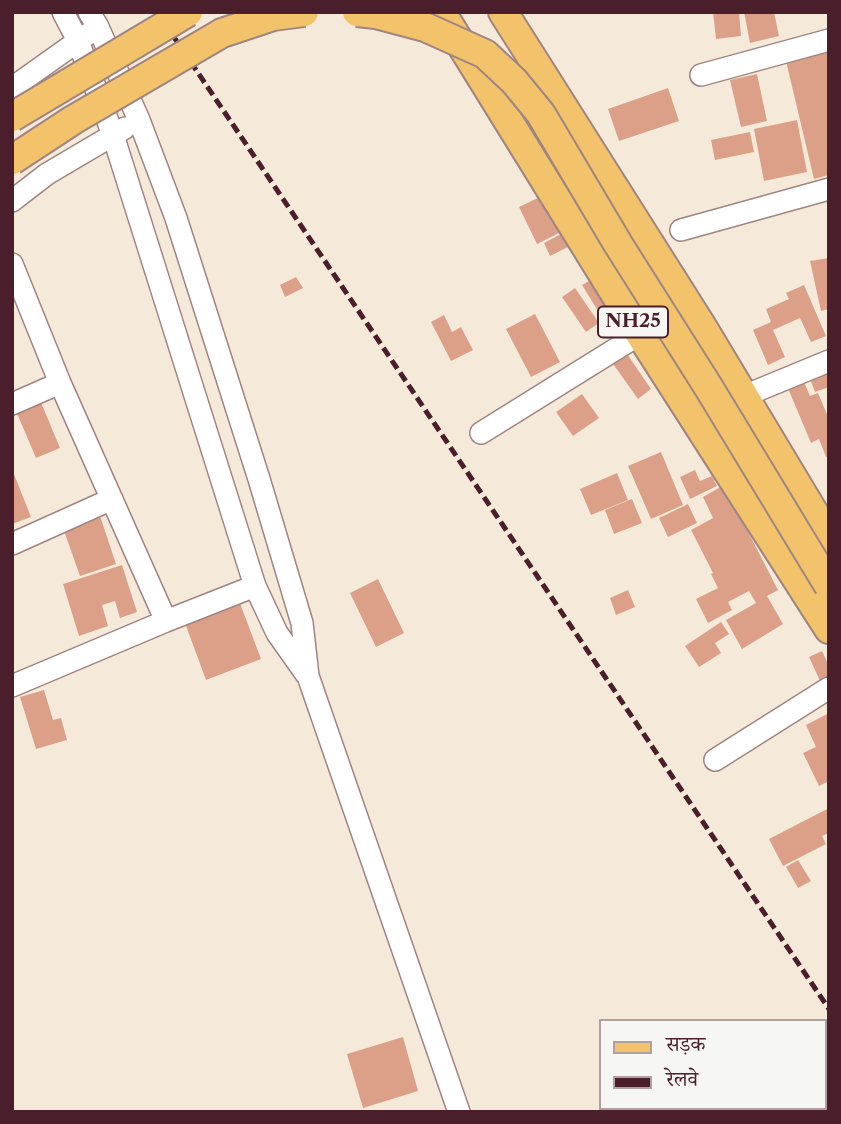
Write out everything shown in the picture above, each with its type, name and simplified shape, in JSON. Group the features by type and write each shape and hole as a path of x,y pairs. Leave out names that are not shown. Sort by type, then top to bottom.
{"main road":[{"path":"12,117 188,12"},
{"path":"12,160 72,120 222,33 273,16 304,12"},
{"path":"357,12 376,14 425,27 485,54 514,80 541,114 829,586"},
{"name":"NH25","path":"441,12 640,334 829,629"},
{"name":"NH25","path":"503,12 744,396 829,538"}],"street":[{"path":"63,12 78,41 113,135 255,586 276,633 308,676"},
{"path":"12,88 78,41 94,20 139,120 176,218 260,480 302,623 308,676 459,1112"},
{"path":"701,75 829,40"},
{"path":"12,201 47,174 139,120"},
{"path":"681,230 829,189"},
{"path":"12,264 60,383 166,621"},
{"path":"481,433 640,334"},
{"path":"744,396 829,361"},
{"path":"12,404 60,383"},
{"path":"12,544 112,499"},
{"path":"12,687 255,586"},
{"path":"715,760 829,688"}],"building":[{"path":"713,12 739,12 741,36 716,39"},
{"path":"744,12 774,12 779,36 750,43"},
{"path":"829,48 829,175 814,179 785,57"},
{"path":"757,74 767,121 741,127 730,80"},
{"path":"668,88 679,121 619,141 608,109"},
{"path":"797,120 807,172 764,181 754,129"},
{"path":"750,132 754,152 715,160 711,140"},
{"path":"546,194 565,230 537,244 519,207"},
{"path":"561,234 568,247 550,256 544,243"},
{"path":"829,258 829,309 821,311 810,261"},
{"path":"600,275 620,309 603,319 582,285"},
{"path":"296,277 303,288 285,297 280,285"},
{"path":"804,285 826,336 811,342 800,318 773,330 785,357 768,365 753,330 771,322 766,309 789,299 786,293"},
{"path":"575,288 599,323 586,332 562,297"},
{"path":"535,314 560,362 531,377 506,329"},
{"path":"444,315 452,332 461,327 473,350 451,361 431,322"},
{"path":"625,351 651,389 638,399 611,361"},
{"path":"829,365 829,387 815,392 808,373"},
{"path":"803,380 810,396 818,393 829,419 829,456 826,457 819,439 811,443 787,386"},
{"path":"582,394 599,418 573,436 556,412"},
{"path":"40,400 60,448 36,458 16,411"},
{"path":"661,452 683,505 651,519 628,466"},
{"path":"12,469 31,517 12,524"},
{"path":"695,470 700,481 712,476 717,486 690,499 680,477"},
{"path":"617,473 628,500 591,515 580,489"},
{"path":"724,485 778,590 767,596 783,624 742,649 726,620 756,603 749,591 728,602 732,610 708,623 696,599 718,588 691,530 713,518 703,497"},
{"path":"632,499 642,523 614,534 605,510"},
{"path":"688,504 697,523 668,537 659,518"},
{"path":"100,516 116,564 80,576 63,528"},
{"path":"122,565 137,612 120,618 115,601 102,605 108,626 79,636 63,584"},
{"path":"378,579 404,633 376,647 350,593"},
{"path":"628,590 635,607 616,615 610,598"},
{"path":"238,598 261,659 206,680 185,623"},
{"path":"721,622 729,634 715,643 721,653 699,667 685,646"},
{"path":"822,651 829,666 829,679 821,683 809,657"},
{"path":"44,690 53,720 61,718 67,740 36,749 20,697"},
{"path":"829,713 829,781 819,786 803,753 816,747 806,725"},
{"path":"829,808 829,833 822,836 826,844 783,866 769,839"},
{"path":"798,860 811,881 798,888 786,867"},
{"path":"403,1037 418,1091 363,1108 347,1054"}],"railway":[{"path":"157,12 829,1009"}]}
